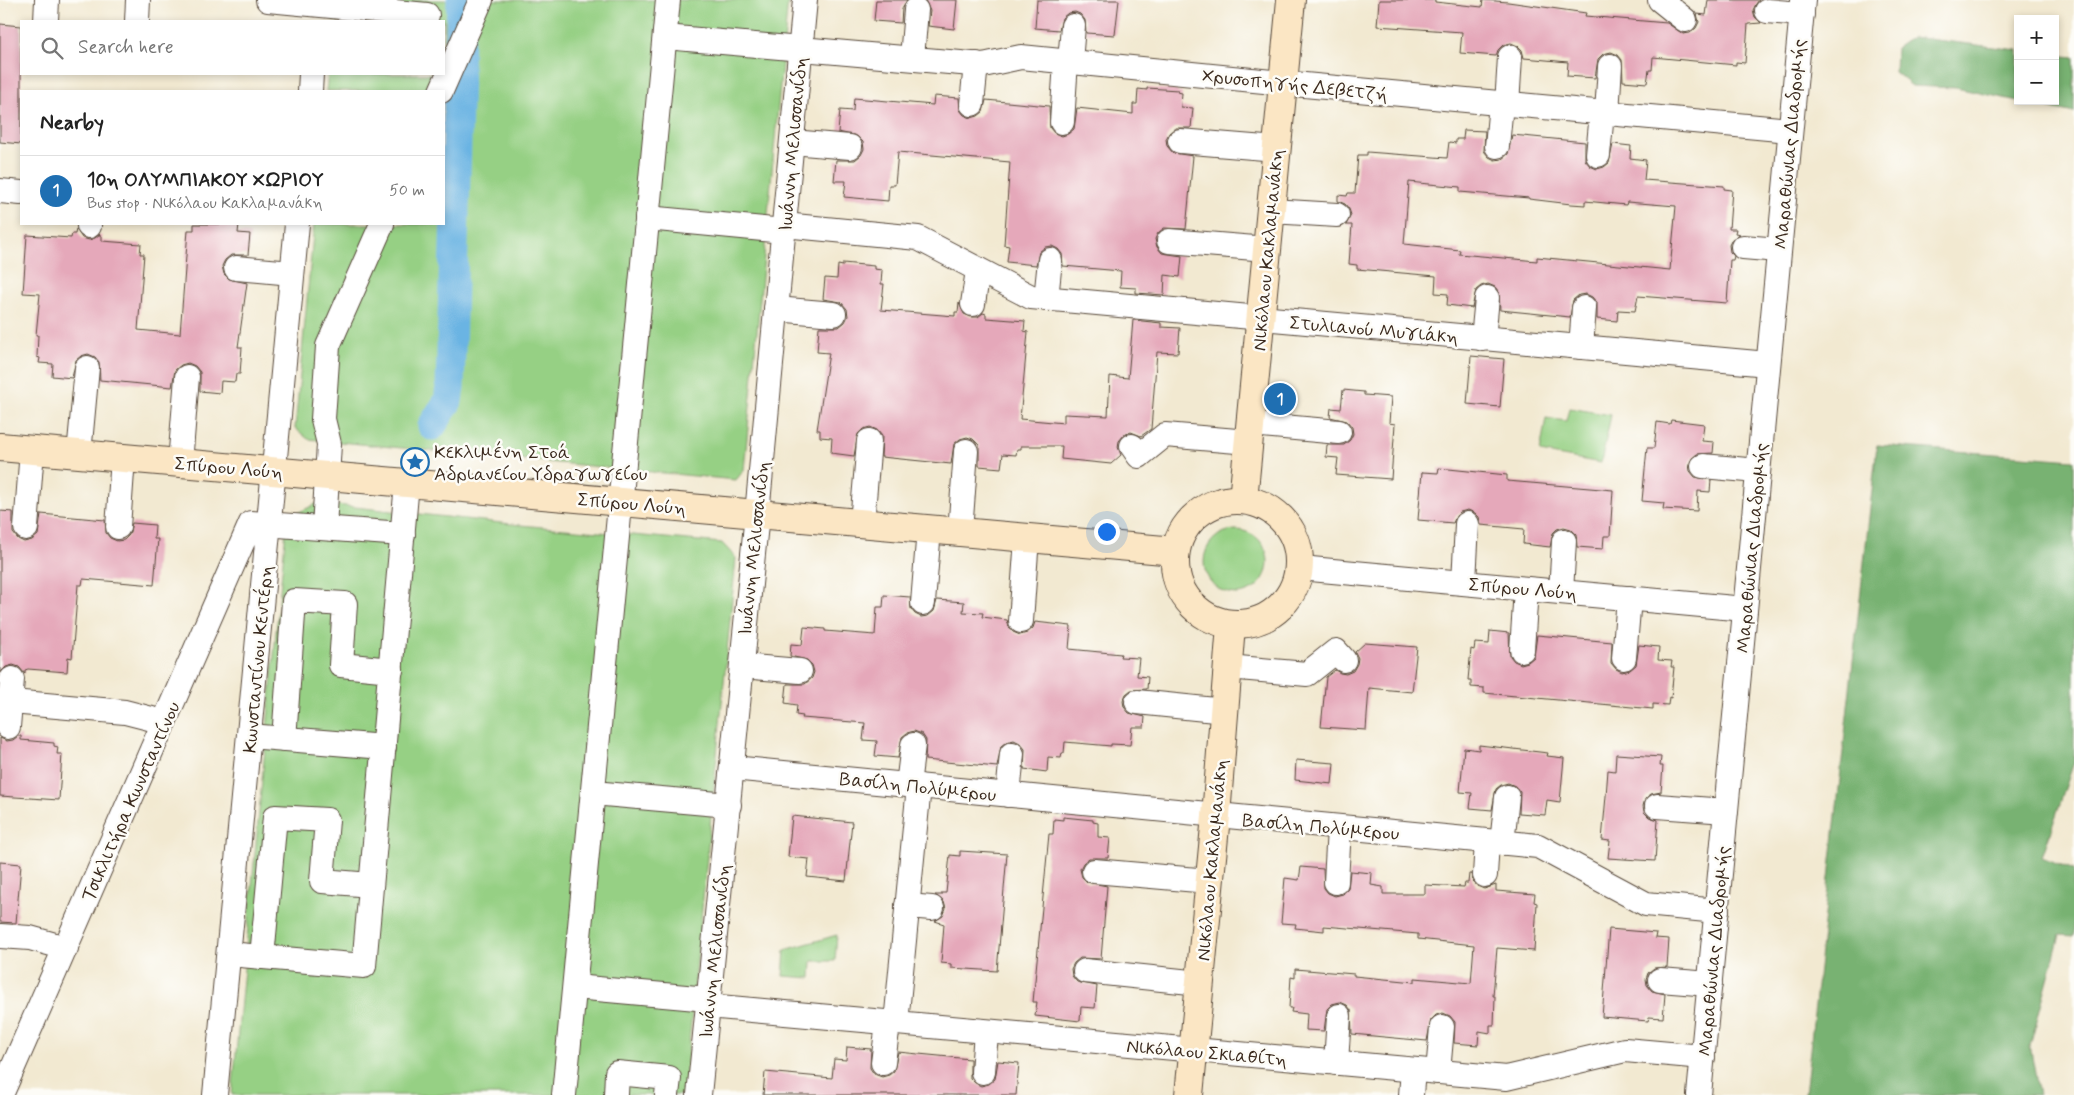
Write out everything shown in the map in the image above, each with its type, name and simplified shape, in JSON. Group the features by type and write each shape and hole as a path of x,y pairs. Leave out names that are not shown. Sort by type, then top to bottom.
{"street":[{"path":"46,20 47,0"},
{"path":"137,20 138,0"},
{"path":"268,0 318,9 427,16"},
{"path":"441,90 481,0"},
{"path":"564,1095 668,0"},
{"name":"Ιωάννη Μελισσανίδη","path":"699,1095 757,514 805,0"},
{"name":"Νικόλαου Κακλαμανάκη","path":"1243,500 1291,0"},
{"path":"1660,0 1685,20"},
{"path":"1767,10 1802,7"},
{"name":"Μαραθώνιας Διαδρομής","path":"1699,1095 1802,7"},
{"path":"912,58 916,10"},
{"path":"1062,122 1072,26"},
{"name":"Χρυσοπηγής Δεβετζή","path":"665,36 983,65 1020,57 1283,84 1790,130"},
{"path":"1498,146 1510,57"},
{"path":"972,104 976,64"},
{"path":"1598,155 1610,66"},
{"path":"310,90 311,75"},
{"path":"1180,141 1276,149"},
{"path":"792,142 850,147"},
{"path":"0,191 20,193"},
{"path":"1271,211 1337,215"},
{"name":"Στυλιανού Μυγιάκη","path":"647,218 918,238 1031,297 1046,299 1768,364"},
{"name":"Κωνσταντίνου Κεντέρη","path":"215,1095 297,225"},
{"path":"324,528 329,444 323,419 328,346 382,225"},
{"path":"1169,242 1267,249"},
{"path":"1743,247 1779,250"},
{"path":"1046,299 1050,260"},
{"path":"236,268 292,273"},
{"path":"973,304 978,270"},
{"path":"1483,338 1486,298"},
{"path":"1581,347 1584,308"},
{"path":"776,310 834,314"},
{"path":"79,454 87,368"},
{"path":"180,462 187,377"},
{"path":"1132,446 1139,456 1165,435 1339,432"},
{"path":"862,523 869,442"},
{"name":"Σπύρου Λούη","path":"0,447 1175,551"},
{"path":"26,528 32,450"},
{"path":"960,532 966,451"},
{"path":"118,527 123,458"},
{"path":"1703,466 1758,471"},
{"path":"229,954 364,966 407,483"},
{"path":"1243,500 1259,503 1276,513 1290,527 1298,546 1300,568 1296,585 1285,603 1270,616 1250,624 1231,625 1205,617 1185,599 1175,575 1175,551 1183,529 1198,513 1218,502 1243,500"},
{"name":"Τσικλιτήρα Κωνσταντίνου","path":"1,1095 251,523 269,523"},
{"path":"269,523 403,534"},
{"path":"1464,582 1467,524"},
{"path":"923,603 929,529"},
{"path":"1021,621 1026,538"},
{"path":"1561,592 1564,541"},
{"name":"Σπύρου Λούη","path":"1300,568 1745,609"},
{"path":"1522,650 1526,589"},
{"path":"1624,658 1629,598"},
{"path":"284,739 294,601 345,604 341,665 390,670"},
{"name":"Νικόλαου Κακλαμανάκη","path":"1189,1095 1216,816 1231,625"},
{"path":"1228,668 1306,674 1336,651 1344,660"},
{"path":"742,666 800,672"},
{"path":"8,726 5,702 12,679"},
{"path":"5,702 125,712 164,722"},
{"path":"1136,702 1225,711"},
{"path":"249,736 384,747"},
{"path":"883,1064 892,1023 907,906 913,745"},
{"path":"1008,795 1012,754"},
{"name":"Βασίλη Πολύμερου","path":"732,768 1538,846 1646,904 1717,911"},
{"path":"594,793 728,805"},
{"path":"1485,875 1507,797"},
{"path":"1657,806 1726,811"},
{"path":"262,956 275,817 326,820 322,881 371,885"},
{"path":"1336,882 1340,828"},
{"path":"1094,871 1209,881"},
{"path":"907,906 932,908"},
{"path":"0,936 30,938 66,948"},
{"path":"1084,971 1200,983"},
{"path":"1660,980 1710,984"},
{"name":"Νικόλαου Σκιαθίτη","path":"575,986 892,1023 1438,1072 1487,1086 1506,1078 1626,1050 1703,1057"},
{"path":"1336,1063 1340,1016"},
{"path":"1438,1072 1442,1027"},
{"path":"983,1072 986,1032"},
{"path":"1411,1095 1413,1070"},
{"path":"616,1095 617,1073 669,1078 667,1095"}],"green space":[{"path":"335,0 788,0 744,470 736,480 308,439 295,428 314,225 445,225 445,90 326,90 328,75 445,75 445,20 333,20"},
{"path":"1912,37 2014,50 2014,100 1956,88 1912,86 1895,72 1896,48"},
{"path":"2059,55 2074,57 2074,113 2037,105 2059,105"},
{"path":"1569,408 1611,415 1601,463 1540,452 1546,418 1566,421"},
{"path":"1877,445 2074,460 2074,762 2042,857 2074,870 2074,936 2060,935 2030,1046 2039,1095 1805,1095"},
{"path":"318,503 520,525 722,543 736,558 684,1095 232,1095 287,518"},
{"path":"1236,530 1254,536 1262,544 1268,562 1262,580 1254,588 1236,594 1218,588 1210,580 1204,562 1210,544 1218,536"},
{"path":"837,935 835,961 812,961 811,978 783,976 785,950"}],"building":[{"path":"876,0 907,0 902,8 901,23 874,21"},
{"path":"925,0 957,0 954,29 928,26 930,11"},
{"path":"1037,0 1119,0 1115,35 1086,33 1085,20 1080,14 1075,12 1068,13 1062,18 1059,30 1035,28"},
{"path":"1379,0 1435,0 1435,2 1482,7 1483,0 1508,2 1586,13 1585,16 1667,23 1683,34 1690,33 1696,28 1699,22 1697,14 1706,15 1708,0 1759,0 1753,10 1755,17 1761,23 1748,24 1745,63 1736,62 1736,65 1653,57 1652,70 1649,70 1647,83 1623,81 1622,60 1618,55 1611,52 1603,54 1598,59 1595,78 1567,76 1568,62 1524,58 1522,50 1511,43 1503,45 1498,50 1496,56 1460,53 1462,32 1377,26"},
{"path":"0,24 20,26 21,90 20,144 0,142"},
{"path":"1147,88 1178,90 1177,92 1182,93 1181,107 1193,108 1191,128 1175,128 1166,139 1167,146 1173,153 1193,156 1186,229 1164,228 1155,239 1157,247 1162,253 1182,256 1180,277 1165,275 1164,295 1136,293 1136,288 1120,287 1121,271 1063,266 1062,254 1052,246 1045,247 1039,252 1036,265 1007,262 1009,246 1004,245 1010,162 898,152 895,185 889,185 888,201 844,197 846,181 834,181 836,160 855,160 864,149 863,142 857,136 838,132 840,110 853,111 854,98 933,105 934,96 959,98 960,110 964,115 971,118 983,112 986,100 1049,106 1050,128 1054,133 1062,136 1074,129 1077,108 1133,114 1133,104 1137,104 1138,89 1147,90"},
{"path":"1464,130 1485,131 1484,151 1495,160 1502,159 1508,154 1512,135 1585,142 1585,160 1590,166 1597,169 1609,163 1613,144 1631,146 1630,158 1646,160 1644,180 1724,186 1724,189 1732,190 1729,229 1736,229 1735,233 1740,234 1732,239 1729,245 1730,252 1734,256 1733,260 1730,260 1727,303 1638,296 1635,311 1618,310 1617,321 1597,319 1597,303 1586,294 1579,295 1573,300 1570,317 1500,310 1499,292 1495,287 1488,284 1476,290 1472,308 1447,305 1448,294 1435,293 1436,276 1357,269 1357,265 1349,264 1352,225 1346,225 1351,215 1345,204 1338,201 1338,195 1347,196 1348,193 1355,193 1358,155 1367,155 1367,152 1447,158 1449,142 1456,143 1456,139 1463,139","holes":["1409,182 1460,187 1460,192 1571,204 1585,205 1585,201 1626,205 1627,202 1676,206 1670,270 1537,257 1537,261 1459,254 1460,250 1404,244"]},
{"path":"194,225 239,225 238,233 250,234 248,255 231,255 222,266 224,274 229,279 247,283 238,347 242,347 240,374 236,374 235,382 221,381 220,393 200,391 200,372 195,366 188,363 181,365 175,370 172,387 100,380 99,362 95,357 88,354 76,360 72,378 52,376 53,364 39,363 40,358 37,357 38,335 36,335 40,294 23,293 27,235 71,238 72,234 75,234 76,229 82,238 89,240 100,234 102,241 141,244 140,254 144,254 138,330 180,334 188,230 194,230"},
{"path":"843,263 874,266 874,269 882,270 881,284 884,284 881,310 955,316 955,312 958,312 959,303 964,314 971,317 978,317 983,313 986,314 986,318 1025,321 1024,331 1028,332 1020,419 1064,423 1064,414 1108,416 1110,376 1128,378 1133,320 1161,323 1161,327 1180,328 1178,353 1157,352 1151,429 1141,436 1131,432 1124,435 1119,441 1118,447 1121,455 1111,464 1061,459 1062,446 1021,446 1021,449 1017,449 1016,455 1003,454 1001,468 979,466 979,445 973,439 967,437 960,439 954,444 951,464 881,457 882,436 877,430 870,427 863,429 858,434 854,456 831,453 832,438 820,437 820,430 817,430 829,353 817,352 819,327 839,327 848,316 847,309 841,302 823,299 825,278 837,279 838,265 843,266"},
{"path":"1471,356 1504,359 1500,407 1467,404"},
{"path":"1343,390 1364,392 1364,395 1391,397 1389,423 1395,424 1391,479 1336,475 1338,458 1326,457 1327,445 1344,445 1353,434 1352,427 1347,421 1330,417 1331,408 1341,409"},
{"path":"1671,420 1704,424 1702,441 1714,442 1713,453 1697,454 1689,464 1690,471 1695,477 1711,480 1710,492 1698,491 1697,511 1663,509 1664,503 1642,501 1647,448 1654,448 1657,422 1670,424"},
{"path":"1439,468 1507,475 1507,481 1613,490 1610,536 1604,536 1603,549 1577,547 1576,534 1571,529 1564,527 1557,529 1553,533 1550,547 1523,544 1524,529 1481,525 1479,517 1468,510 1460,512 1453,523 1418,520 1422,472 1438,473"},
{"path":"0,511 13,512 13,533 24,542 32,540 38,535 41,514 105,520 106,533 110,538 117,541 124,540 129,535 132,523 155,525 154,539 158,539 154,585 83,579 82,585 78,585 72,658 68,657 67,672 28,669 25,670 25,674 19,667 13,665 6,667 0,673"},
{"path":"884,595 910,597 911,609 921,617 928,616 934,611 937,600 964,602 963,612 983,613 982,617 1007,620 1013,632 1020,635 1027,633 1033,628 1035,622 1071,626 1069,649 1121,654 1120,657 1139,658 1137,676 1148,677 1147,689 1131,690 1126,694 1123,701 1124,707 1129,713 1145,717 1144,727 1132,727 1130,745 1111,744 1111,746 1065,742 1064,753 1062,753 1061,758 1048,757 1047,772 1024,769 1025,749 1014,740 1006,742 1001,746 997,767 925,760 926,740 922,734 914,731 902,737 898,758 875,756 877,741 863,740 865,723 802,718 803,716 796,715 797,705 785,703 787,684 805,684 812,678 814,672 812,665 807,660 790,656 791,644 802,645 804,627 825,629 825,631 875,635 877,607 883,607"},
{"path":"1490,631 1509,633 1510,656 1514,661 1521,664 1528,662 1534,657 1537,635 1612,642 1611,663 1622,672 1630,670 1636,665 1639,645 1659,647 1658,660 1672,661 1671,667 1674,667 1671,698 1669,697 1668,705 1653,704 1653,709 1484,693 1484,688 1471,687 1471,680 1468,680 1471,649 1474,650 1475,643 1489,644"},
{"path":"1365,643 1417,647 1412,692 1369,688 1366,730 1321,727 1326,677 1335,670 1346,674 1353,671 1358,658 1355,652"},
{"path":"21,736 21,740 54,743 54,746 58,747 57,754 62,754 59,800 0,796 0,738 7,741 13,740"},
{"path":"1479,745 1548,753 1547,756 1564,758 1560,802 1547,800 1545,815 1519,813 1520,792 1515,786 1508,783 1496,789 1492,810 1470,808 1472,793 1460,792 1464,748 1479,750"},
{"path":"1616,754 1661,757 1660,766 1663,766 1661,792 1651,794 1645,799 1643,806 1644,812 1649,817 1658,820 1655,861 1608,858 1610,841 1602,840 1608,770 1615,771"},
{"path":"1296,760 1334,763 1332,784 1295,780"},
{"path":"792,816 852,822 846,881 807,877 809,859 788,857"},
{"path":"1063,817 1093,820 1093,822 1098,823 1098,837 1110,838 1108,858 1089,858 1080,869 1082,877 1087,882 1107,886 1101,959 1080,958 1071,969 1072,976 1077,982 1097,986 1095,1008 1081,1007 1080,1021 1035,1016 1037,1002 1033,1002 1049,834 1053,834 1054,819 1063,820"},
{"path":"960,851 1007,854 997,971 951,968 951,964 941,963 944,924 935,921 943,916 946,909 944,902 935,895 946,893 950,855 960,856"},
{"path":"0,862 21,864 16,923 0,922"},
{"path":"1301,867 1323,869 1324,888 1328,893 1335,896 1343,894 1348,889 1350,871 1372,873 1371,885 1383,887 1383,894 1425,894 1425,885 1464,887 1465,883 1468,883 1469,874 1471,874 1477,886 1484,889 1496,885 1496,891 1535,894 1534,902 1537,903 1534,951 1497,948 1493,996 1495,996 1494,1025 1490,1025 1490,1033 1479,1031 1478,1045 1454,1043 1455,1022 1450,1016 1443,1013 1436,1015 1431,1020 1427,1041 1352,1034 1351,1010 1347,1005 1340,1002 1332,1004 1327,1009 1324,1031 1306,1030 1307,1014 1291,1012 1292,1008 1289,1008 1291,977 1295,978 1295,969 1415,982 1415,978 1471,983 1474,945 1418,939 1418,934 1324,926 1324,931 1295,928 1296,924 1281,923 1285,878 1299,880"},
{"path":"1609,929 1656,933 1655,938 1669,939 1667,967 1654,968 1648,973 1646,979 1647,985 1652,991 1665,994 1663,1018 1649,1017 1648,1021 1602,1017"},
{"path":"847,1047 871,1049 870,1068 874,1074 882,1077 894,1071 898,1052 970,1059 970,1078 981,1086 989,1084 995,1079 998,1061 1019,1063 1016,1095 763,1095 765,1072 832,1078 834,1059 846,1060"}],"waterway":[{"path":"432,426 448,401 450,387 461,0"}],"place":[{"name":"10η ΟΛΥΜΠΙΑΚΟΥ ΧΩΡΙΟΥ","path":"1280,399"},
{"name":"Κεκλιμένη Στοά Αδριανείου Υδραγωγείου","path":"415,462"}]}
